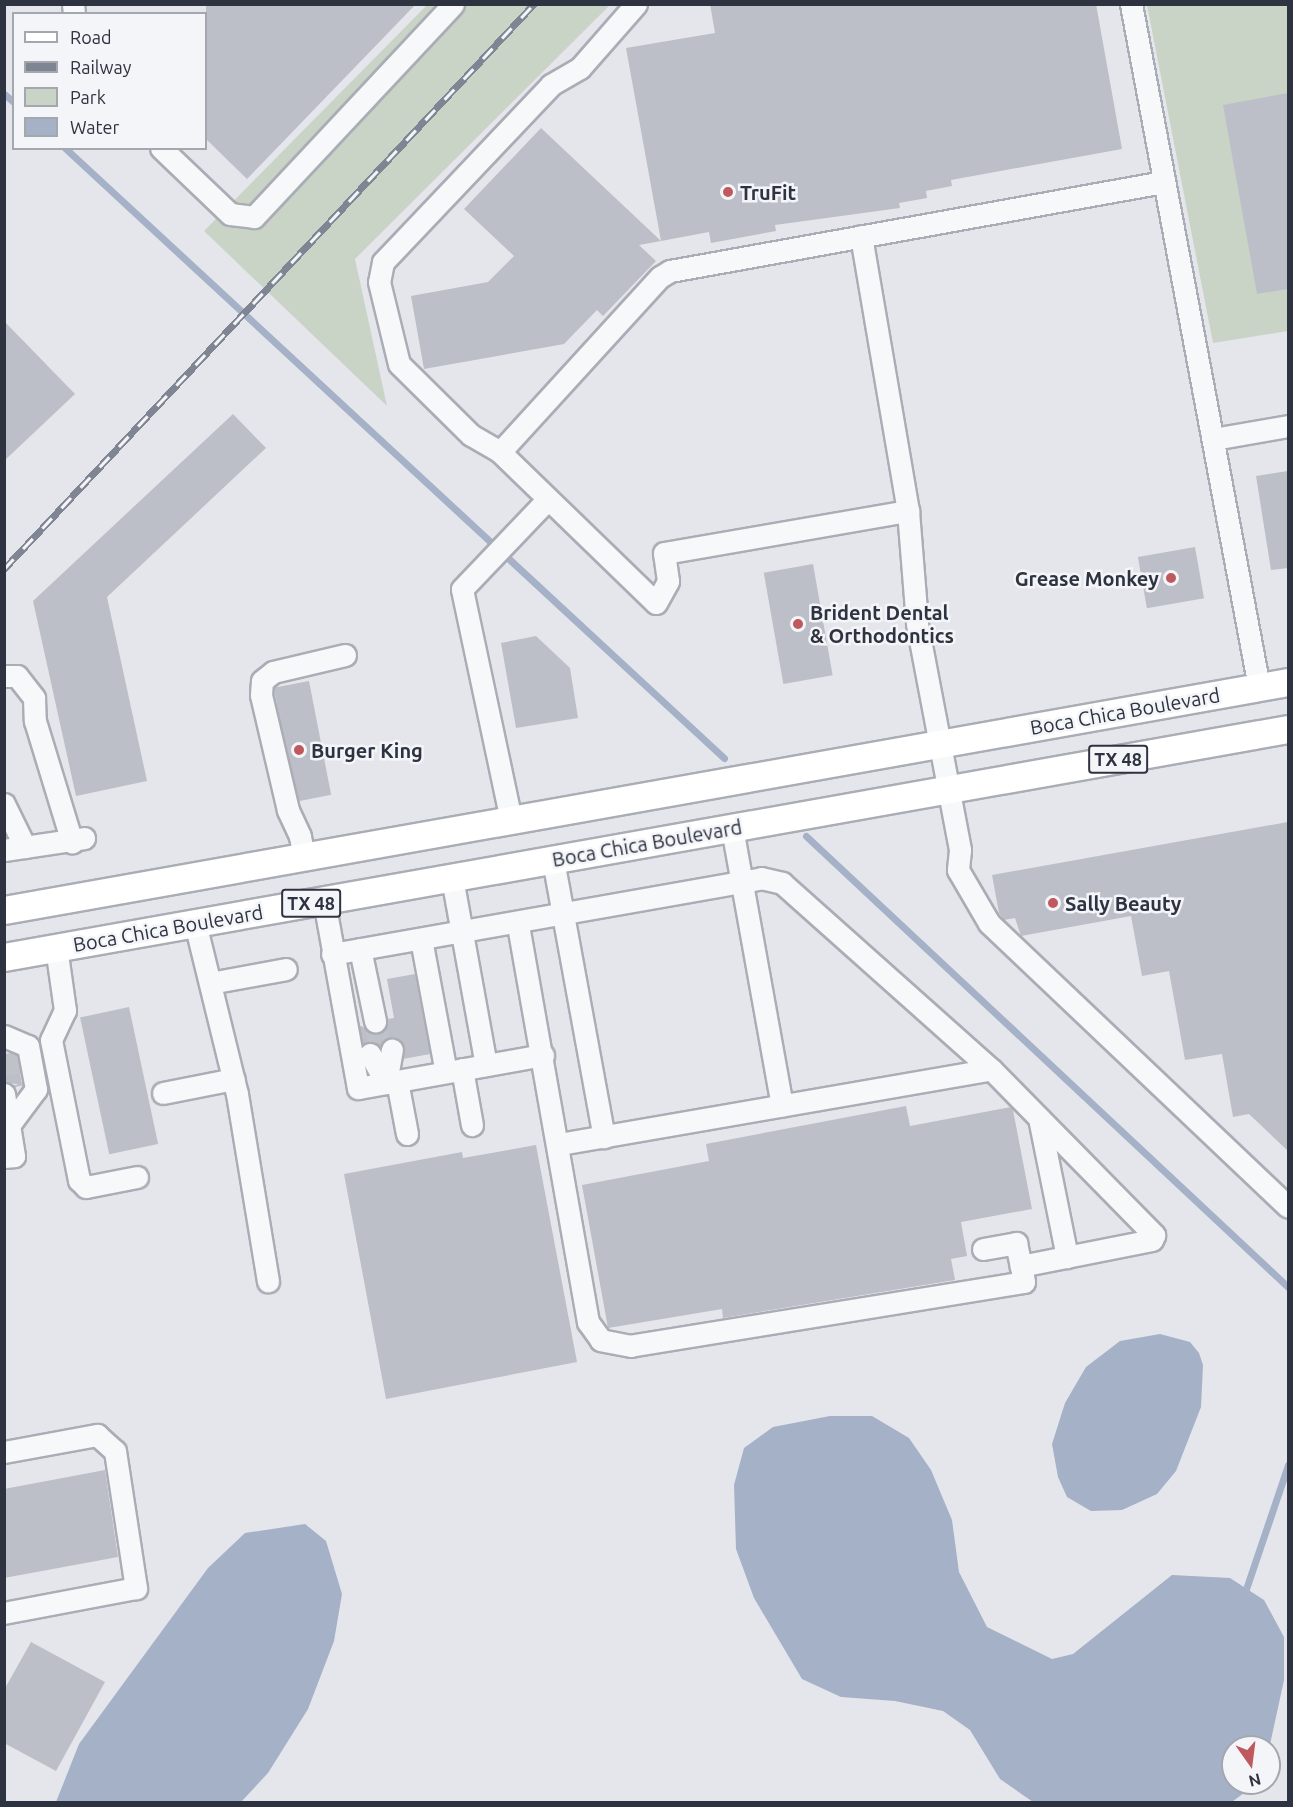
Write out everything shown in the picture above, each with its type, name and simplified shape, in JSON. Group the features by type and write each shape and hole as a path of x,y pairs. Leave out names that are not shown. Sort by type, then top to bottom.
{"main road":[{"name":"Boca Chica Boulevard","path":"4,910 1288,682"},
{"name":"Boca Chica Boulevard","path":"4,957 1288,729"}],"lane":[{"path":"163,150 230,214 254,218 453,4"},
{"path":"636,4 580,68 551,85 383,262 380,272 399,364 471,435 500,452 656,603 668,581 664,553 908,511"},
{"path":"1131,4 1259,687"},
{"path":"500,452 660,277 669,271 1163,182"},
{"path":"861,236 908,511 917,624 960,850 958,870 989,923 1288,1207"},
{"path":"1213,439 1288,426"},
{"path":"512,820 462,589 548,499"},
{"path":"304,857 300,836 288,810 261,695 262,681 273,672 345,656"},
{"path":"4,676 17,676 34,698 35,721 78,840 15,849 4,804"},
{"path":"732,828 782,1106"},
{"path":"554,860 604,1137"},
{"path":"452,878 486,1065"},
{"path":"332,954 761,878 782,883 991,1069 1154,1235 1147,1242 1021,1266"},
{"path":"324,901 358,1088 543,1055"},
{"path":"518,922 559,1144 588,1322 601,1340 631,1346 1024,1282 1016,1243 982,1249"},
{"path":"195,923 234,1079 268,1281"},
{"path":"421,939 454,1071 472,1125"},
{"path":"56,947 65,1010 51,1040 79,1180 86,1187 137,1177"},
{"path":"360,949 375,1022"},
{"path":"210,983 286,969"},
{"path":"6,1045 28,1046 36,1089 6,1120"},
{"path":"381,1052 407,1134"},
{"path":"559,1144 991,1069"},
{"path":"163,1093 234,1079"},
{"path":"4,1157 14,1156 6,1120 10,1090"},
{"path":"1039,1118 1067,1257"},
{"path":"4,1452 97,1435 115,1451 136,1588 4,1613"}],"green space":[{"path":"427,5 610,5 355,259 387,406 204,231"},
{"path":"1147,5 1288,5 1288,331 1213,343"}],"water":[{"path":"1160,1334 1190,1342 1199,1353 1203,1365 1201,1407 1176,1471 1157,1494 1122,1510 1091,1511 1067,1497 1058,1477 1052,1444 1065,1403 1086,1367 1120,1341"},
{"path":"830,1416 872,1416 909,1438 931,1470 952,1520 959,1572 987,1627 1052,1659 1073,1654 1172,1575 1230,1578 1264,1600 1284,1637 1284,1680 1272,1735 1221,1735 1221,1795 1241,1795 1232,1802 1033,1802 1000,1779 970,1730 943,1711 895,1701 841,1697 802,1679 754,1598 736,1549 734,1485 744,1448 773,1427"},
{"path":"305,1524 326,1541 342,1594 334,1641 308,1709 268,1773 241,1802 56,1802 79,1744 208,1568 245,1533"}],"building":[{"path":"206,4 416,4 247,179 207,140"},
{"path":"710,4 1096,4 1122,149 951,180 952,186 926,191 927,198 899,203 900,208 775,225 776,231 711,243 709,232 661,241 626,48 715,33"},
{"path":"1288,93 1288,289 1257,294 1223,105"},
{"path":"541,128 661,241 639,245 656,261 603,316 597,310 564,344 424,369 411,296 488,282 514,256 464,209"},
{"path":"4,321 75,394 4,461"},
{"path":"233,414 266,448 107,597 147,781 76,796 33,601"},
{"path":"1288,471 1288,568 1271,570 1256,476"},
{"name":"Grease Monkey","path":"1195,547 1204,598 1147,608 1138,557"},
{"name":"Brident Dental & Orthodontics","path":"813,564 833,675 783,684 764,573"},
{"path":"536,636 570,668 578,718 516,728 501,643"},
{"name":"Burger King","path":"309,681 331,795 296,802 274,688"},
{"path":"1288,822 1288,1151 1249,1114 1233,1117 1222,1054 1185,1060 1169,971 1142,976 1131,916 1021,936 1015,918 1004,920 999,913 992,875"},
{"path":"415,974 430,1054 403,1059 404,1045 394,1037 380,1046 371,1041 363,1044 359,1025 377,1034 384,1030 387,1019 394,1018 387,979"},
{"path":"129,1007 158,1144 109,1154 80,1017"},
{"path":"4,1054 17,1055 22,1085 4,1082"},
{"path":"906,1106 910,1126 1011,1107 1013,1110 1032,1209 961,1222 967,1256 951,1259 955,1280 723,1318 722,1309 608,1328 582,1185 709,1161 706,1144"},
{"path":"536,1145 577,1362 386,1399 344,1174 462,1152 463,1158"},
{"path":"105,1470 118,1557 4,1578 4,1489"},
{"path":"31,1642 105,1682 56,1771 4,1743 4,1690"}],"waterway":[{"path":"4,94 12,100"},
{"path":"67,150 724,758"},
{"path":"806,836 1288,1287"},
{"path":"1246,1589 1288,1465"}],"tunnel":[{"path":"375,1021 381,1052"},
{"path":"9,1054 15,1086"}],"railway":[{"path":"4,569 534,4"}],"place":[{"name":"TruFit","path":"728,192"},
{"name":"Grease Monkey","path":"1171,578"},
{"name":"Brident Dental & Orthodontics","path":"798,624"},
{"name":"Burger King","path":"299,750"},
{"name":"Sally Beauty","path":"1053,903"}]}
